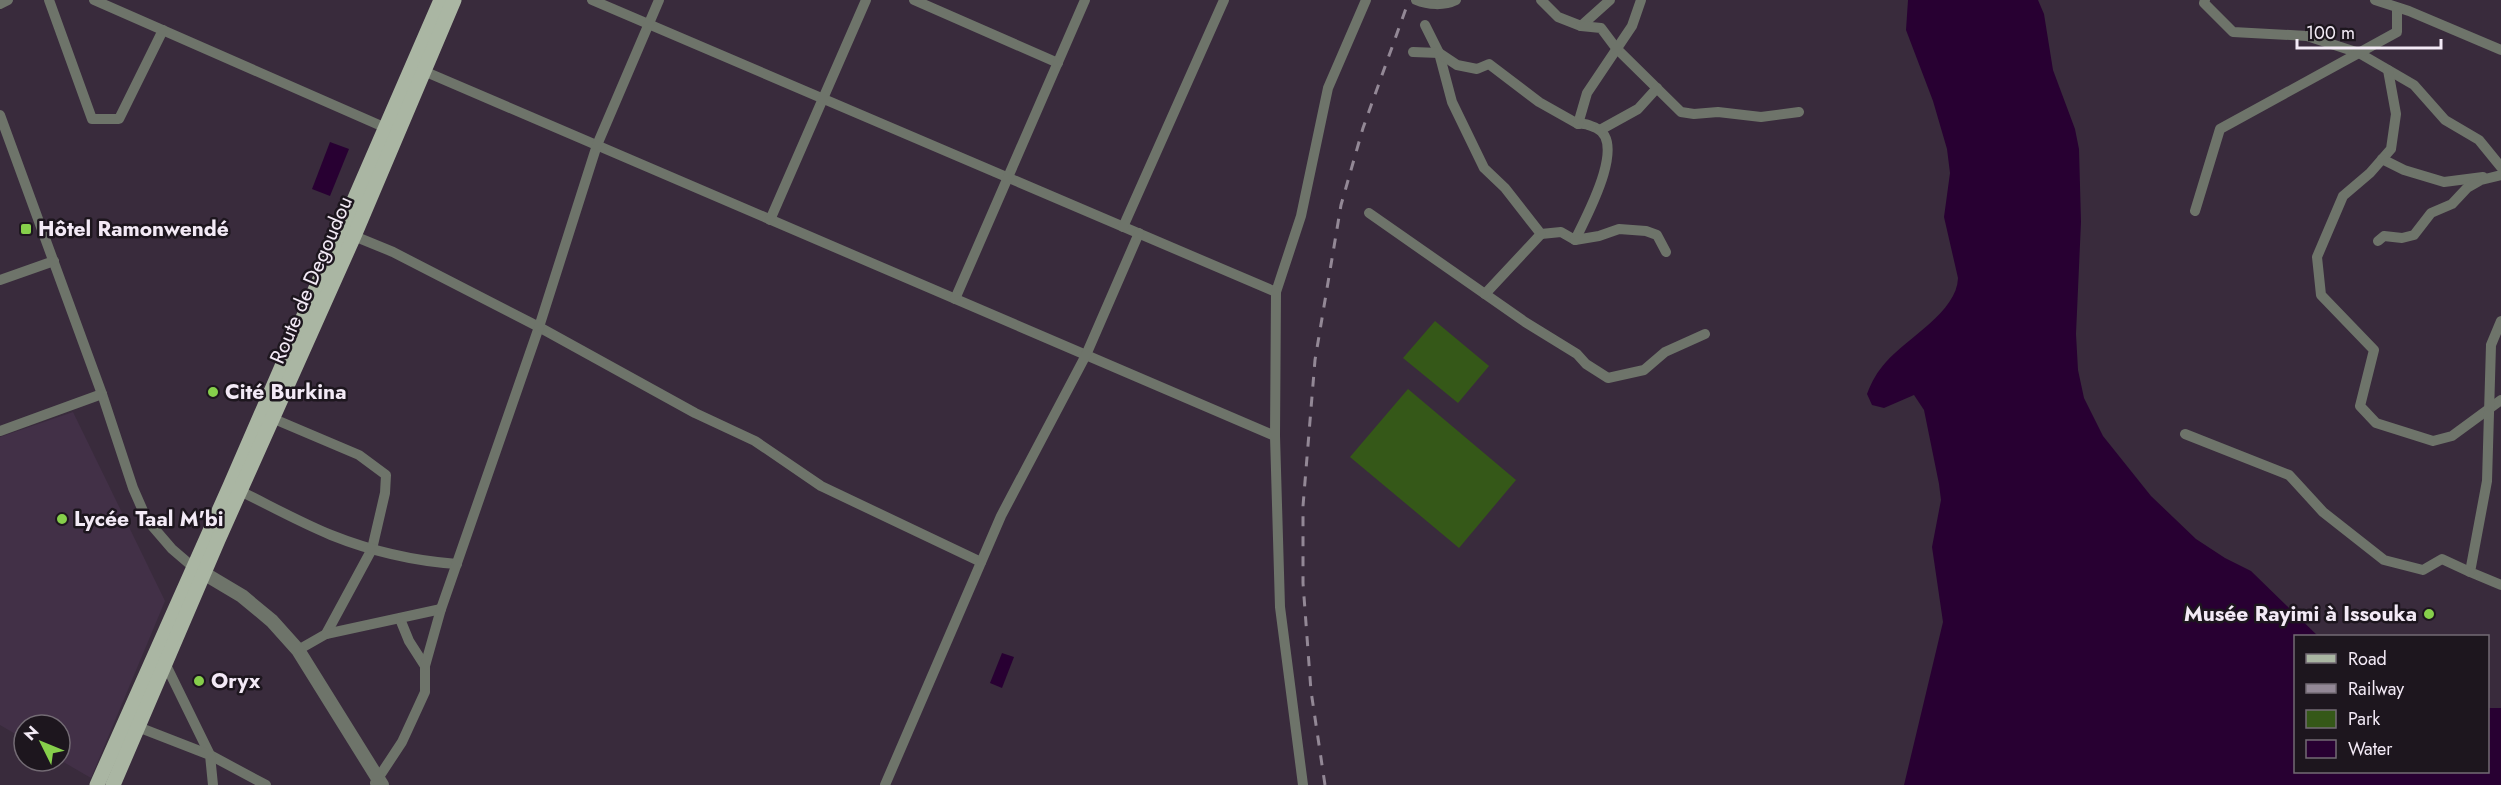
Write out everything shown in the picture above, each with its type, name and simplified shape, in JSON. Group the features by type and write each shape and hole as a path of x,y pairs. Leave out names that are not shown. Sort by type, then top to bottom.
{"main road":[{"name":"Route de Degoudou","path":"267,416 354,236 419,69 441,0"},
{"name":"Route de Degoudou","path":"199,571 267,416 386,128 454,0"},
{"path":"97,785 158,646 199,571"},
{"path":"113,785 165,663 199,571"}],"street":[{"path":"0,4 8,0"},
{"path":"49,0 92,119 120,119 163,30"},
{"path":"94,0 386,128"},
{"path":"592,0 1276,292"},
{"path":"0,115 102,394 133,488 147,520 172,549 199,571 242,596 272,621 298,650 378,783 402,741 425,692 425,666 441,609 539,327 597,145 659,0"},
{"path":"770,220 866,0"},
{"path":"914,0 1058,63"},
{"path":"955,299 1085,0"},
{"path":"1124,227 1224,0"},
{"path":"1303,785 1280,607 1275,436 1276,292 1301,216 1328,88 1366,0"},
{"path":"1416,0 1425,4 1448,4 1456,0"},
{"path":"1541,0 1558,17 1581,26 1601,28 1616,48 1681,112 1694,114 1718,112 1761,117 1799,112"},
{"path":"1581,26 1610,0"},
{"path":"1578,124 1587,93 1632,26 1641,0"},
{"path":"2205,0 2204,3 2233,32 2307,36 2359,53 2414,85 2445,120 2479,140 2501,167"},
{"path":"2375,0 2501,50"},
{"path":"2195,211 2220,129 2397,32 2397,8"},
{"path":"1425,24 1439,53 1452,102 1484,168 1505,188 1541,234"},
{"path":"1413,52 1439,53 1457,65 1477,69 1489,64 1539,102 1578,124 1584,123 1600,130 1608,146 1604,175 1575,240"},
{"path":"419,69 1275,436"},
{"path":"2388,70 2396,114 2391,149 2343,196 2317,257 2321,295 2374,350 2360,406 2376,423 2433,441 2452,436 2501,400"},
{"path":"1600,130 1638,109 1657,88"},
{"path":"2382,159 2404,170 2444,182 2501,175"},
{"path":"2378,241 2384,236 2402,238 2414,236 2431,213 2452,204 2467,188 2481,180 2501,175"},
{"path":"1369,213 1608,378 1644,370 1665,352 1705,334"},
{"path":"1485,294 1541,234 1561,232 1575,240 1599,236 1619,229 1646,231 1657,235 1666,252"},
{"path":"885,785 1001,516 1086,355 1138,233"},
{"path":"354,236 393,252 539,327 695,413 755,441 821,486 981,562"},
{"path":"0,280 54,261"},
{"path":"2470,572 2487,481 2490,408 2501,321"},
{"path":"0,431 102,394"},
{"path":"267,416 359,455 386,475 385,493 372,549 326,634"},
{"path":"2184,434 2289,475 2323,512 2384,560 2423,570 2442,559 2501,585"},
{"path":"236,489 331,535 372,549 422,561 457,564"},
{"path":"298,650 326,634 441,609"},
{"path":"400,619 408,641 425,666"},
{"path":"158,646 210,754 213,785"},
{"path":"138,727 210,754 250,781 266,785"}],"shaded area":[{"name":"Lycée Taal M'bi","path":"73,412 165,601 91,778 72,767 72,713 12,713 12,732 0,725 0,437"}],"green space":[{"path":"1435,321 1489,366 1458,403 1403,358"},
{"path":"1408,389 1516,480 1459,548 1350,457"}],"water":[{"path":"1908,0 2038,0 2044,14 2053,70 2075,129 2079,149 2081,222 2076,334 2078,370 2084,398 2103,436 2151,496 2196,539 2225,558 2251,571 2317,635 2294,635 2294,773 2489,773 2489,708 2501,708 2501,785 1904,785 1943,622 1932,547 1941,500 1924,410 1914,395 1884,408 1872,405 1867,394 1875,377 1886,362 1930,324 1949,302 1958,278 1944,217 1950,173 1947,149 1933,101 1906,30"},
{"path":"330,142 349,149 330,196 312,189"},
{"path":"1002,653 1014,657 1002,688 990,683"}],"railway":[{"path":"1325,785 1311,691 1303,583 1303,506 1315,360 1341,205 1363,128 1409,0"}],"place":[{"name":"Hôtel Ramonwendé","path":"26,229"},
{"name":"Cité Burkina","path":"213,392"},
{"name":"Lycée Taal M'bi","path":"62,519"},
{"name":"Musée Rayimi à Issouka","path":"2429,614"},
{"name":"Oryx","path":"199,681"}]}
